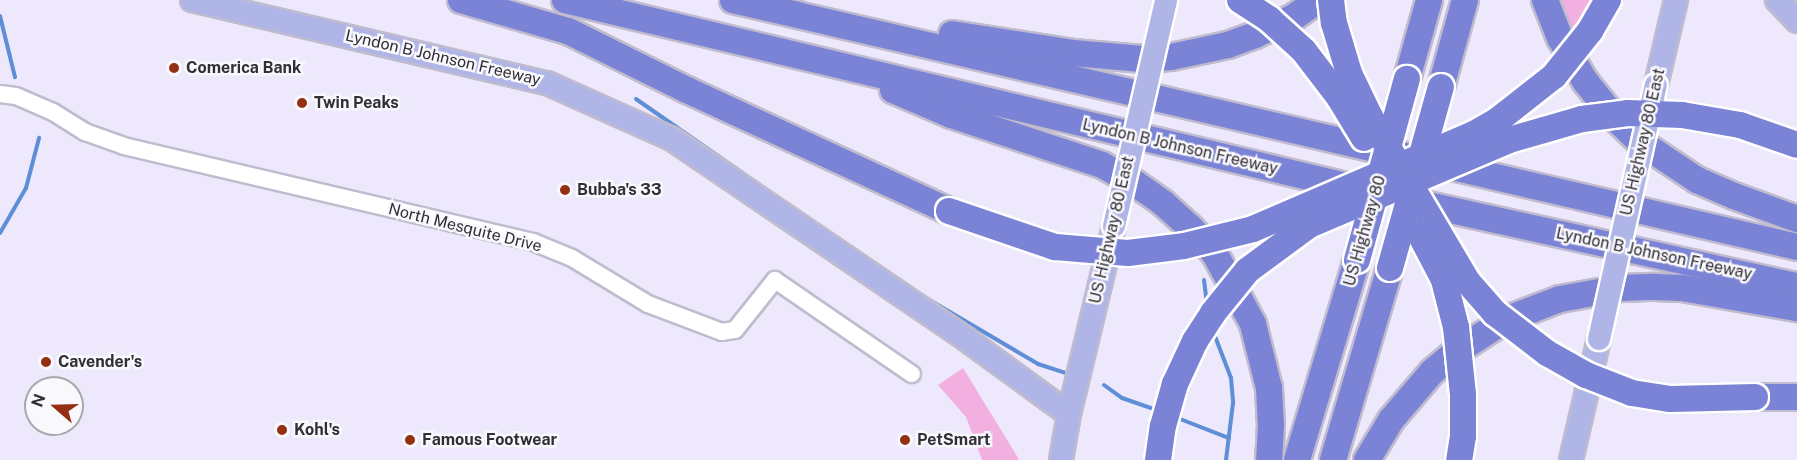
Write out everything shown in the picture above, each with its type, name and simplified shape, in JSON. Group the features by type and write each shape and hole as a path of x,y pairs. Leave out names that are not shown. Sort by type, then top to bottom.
{"highway":[{"path":"461,0 568,31 687,90 973,222 1055,247 1128,253 1184,246 1253,230 1474,134 1498,120 1554,76 1590,32 1608,0"},
{"name":"Lyndon B Johnson Freeway","path":"565,0 1311,178 1797,286"},
{"path":"733,0 1797,248"},
{"path":"741,0 886,20 977,39 1073,53 1143,59 1199,52 1228,45 1284,21 1318,0"},
{"path":"1240,0 1269,19 1304,51 1339,97 1444,279 1456,327 1463,394 1463,436 1459,460"},
{"path":"1331,0 1334,23 1349,73 1369,115 1467,281 1495,313 1547,353 1586,375 1632,393 1671,399 1797,397"},
{"name":"US Highway 80","path":"1297,460 1357,260 1429,0"},
{"name":"US Highway 80","path":"1333,460 1390,268 1465,0"},
{"path":"1545,0 1560,38 1585,81 1614,117 1640,142 1697,180 1745,201 1797,219"},
{"path":"835,64 951,115 1102,165 1136,184 1176,215 1215,254 1253,324 1269,388 1271,424 1269,460"},
{"path":"1158,460 1163,426 1175,384 1195,341 1213,313 1248,270 1309,225 1509,140 1582,119 1628,113 1682,114 1740,125 1797,145"},
{"path":"1367,460 1391,420 1432,372 1456,352 1505,320 1560,299 1621,288 1672,288 1797,308"}],"main road":[{"name":"Lyndon B Johnson Freeway","path":"192,0 548,83 672,139 921,311 966,339 1069,414"},
{"name":"US Highway 80 East","path":"1061,460 1069,414 1166,0"},
{"name":"US Highway 80 East","path":"1571,460 1676,0"},
{"path":"1777,0 1797,21"}],"street":[{"name":"North Mesquite Drive","path":"0,94 16,96 53,112 85,132 124,146 533,242 572,258 648,304 722,332 735,330 775,279 912,374"}],"shaded area":[{"path":"1553,0 1600,0 1571,43"},
{"path":"963,368 1019,460 982,460 966,417 938,385"}],"waterway":[{"path":"0,16 15,77"},
{"path":"636,99 744,174"},
{"path":"0,233 26,188 39,138"},
{"path":"1204,280 1207,306"},
{"path":"921,295 1038,364 1068,374"},
{"path":"1213,331 1231,378 1233,403 1226,460"},
{"path":"1104,385 1122,398 1157,410"},
{"path":"1175,417 1229,438"}],"place":[{"name":"Comerica Bank","path":"174,68"},
{"name":"Twin Peaks","path":"302,103"},
{"name":"Bubba's 33","path":"565,190"},
{"name":"Cavender's","path":"46,362"},
{"name":"Kohl's","path":"282,430"},
{"name":"Famous Footwear","path":"410,440"},
{"name":"PetSmart","path":"905,440"}]}
